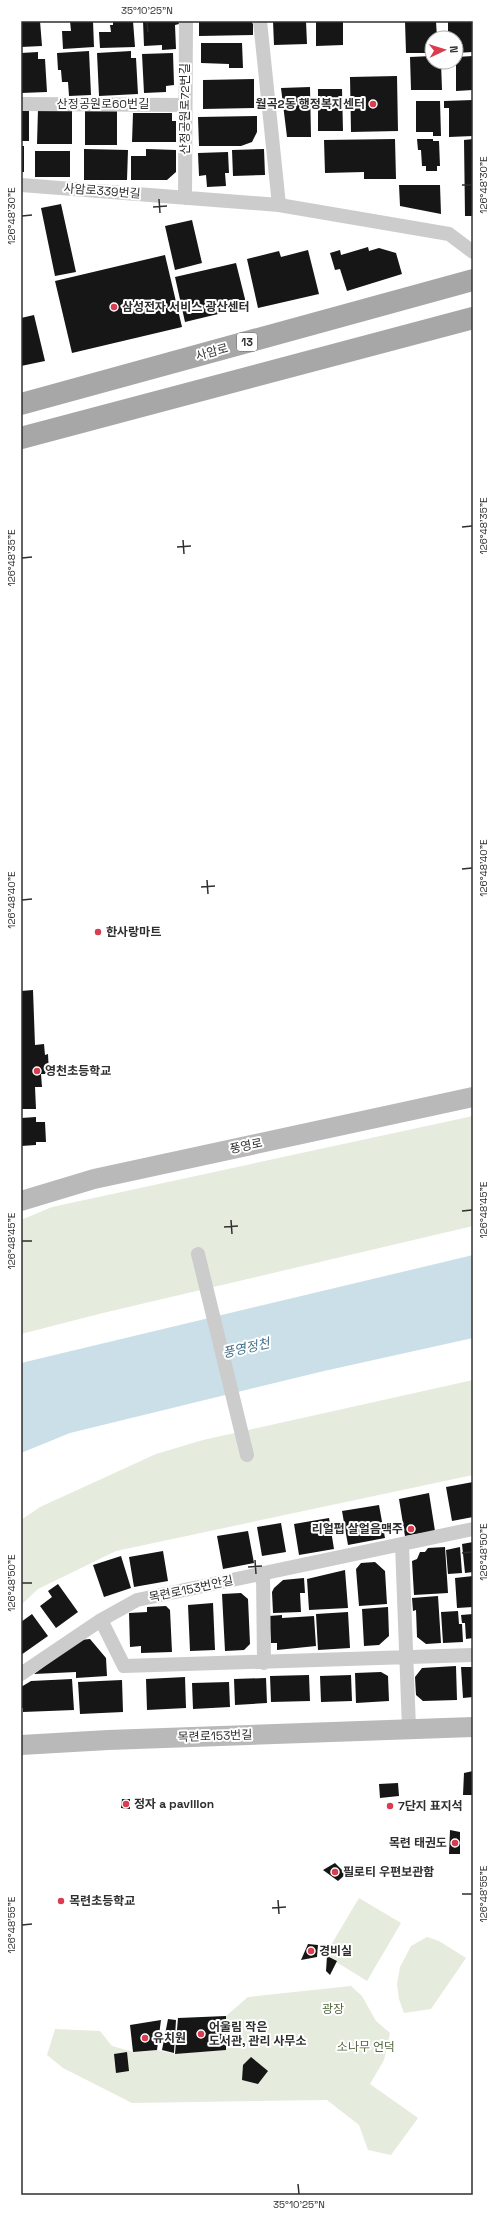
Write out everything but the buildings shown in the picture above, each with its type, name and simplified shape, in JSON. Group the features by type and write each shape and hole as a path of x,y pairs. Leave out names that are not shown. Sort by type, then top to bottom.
{"main road":[{"name":"사암로","path":"21,404 473,280"},
{"path":"21,438 473,318"},
{"name":"풍영로","path":"21,1201 94,1179 473,1098"},
{"name":"목련로153번길","path":"21,1745 409,1728 473,1727"}],"street":[{"name":"산정공원로72번길","path":"185,198 186,21"},
{"path":"260,21 278,205"},
{"name":"산정공원로60번길","path":"21,104 185,105"},
{"name":"사암로339번길","path":"21,185 278,205 449,234 473,252"},
{"path":"198,1254 247,1455"},
{"name":"목련로153번안길","path":"21,1674 101,1620 137,1600 473,1529"},
{"path":"402,1545 409,1728"},
{"path":"263,1574 264,1663"},
{"path":"101,1620 124,1666 264,1663 473,1655"}],"green space":[{"path":"473,1116 473,1226 103,1313 21,1334 21,1220 52,1207"},
{"path":"473,1380 473,1475 116,1551 38,1589 21,1605 21,1520 40,1507 156,1454 203,1440"},
{"path":"359,1898 401,1923 367,1981 325,1955"},
{"path":"427,1937 439,1941 466,1958 431,2009 404,2013 399,1999 397,1984 400,1967 411,1946"},
{"path":"351,1986 362,1996 376,2021 390,2033 384,2060 370,2084 418,2118 391,2155 368,2150 359,2125 327,2100 132,2103 63,2068 47,2055 55,2029 100,2031 112,2046 133,2052 157,2050 175,2054 226,2050 226,2016 248,1997"}],"water":[{"name":"풍영정천","path":"473,1255 473,1338 324,1371 70,1433 21,1453 21,1363"}],"place":[{"name":"월곡2동 행정복지센터","path":"373,104"},
{"name":"삼성전자 서비스 광산센터","path":"114,307"},
{"name":"한사랑마트","path":"98,932"},
{"name":"영천초등학교","path":"37,1071"},
{"name":"리얼펍 살얼음맥주","path":"411,1529"},
{"name":"정자 a pavilion","path":"126,1804"},
{"name":"7단지 표지석","path":"390,1806"},
{"name":"목련 태권도","path":"455,1843"},
{"name":"필로티 우편보관함","path":"335,1872"},
{"name":"목련초등학교","path":"61,1901"},
{"name":"경비실","path":"311,1951"},
{"name":"어울림 작은 도서관, 관리 사무소","path":"201,2034"},
{"name":"유치원","path":"145,2038"}],"park label":[{"name":"광장","path":"333,2009"},
{"name":"소나무 언덕","path":"366,2047"}]}
